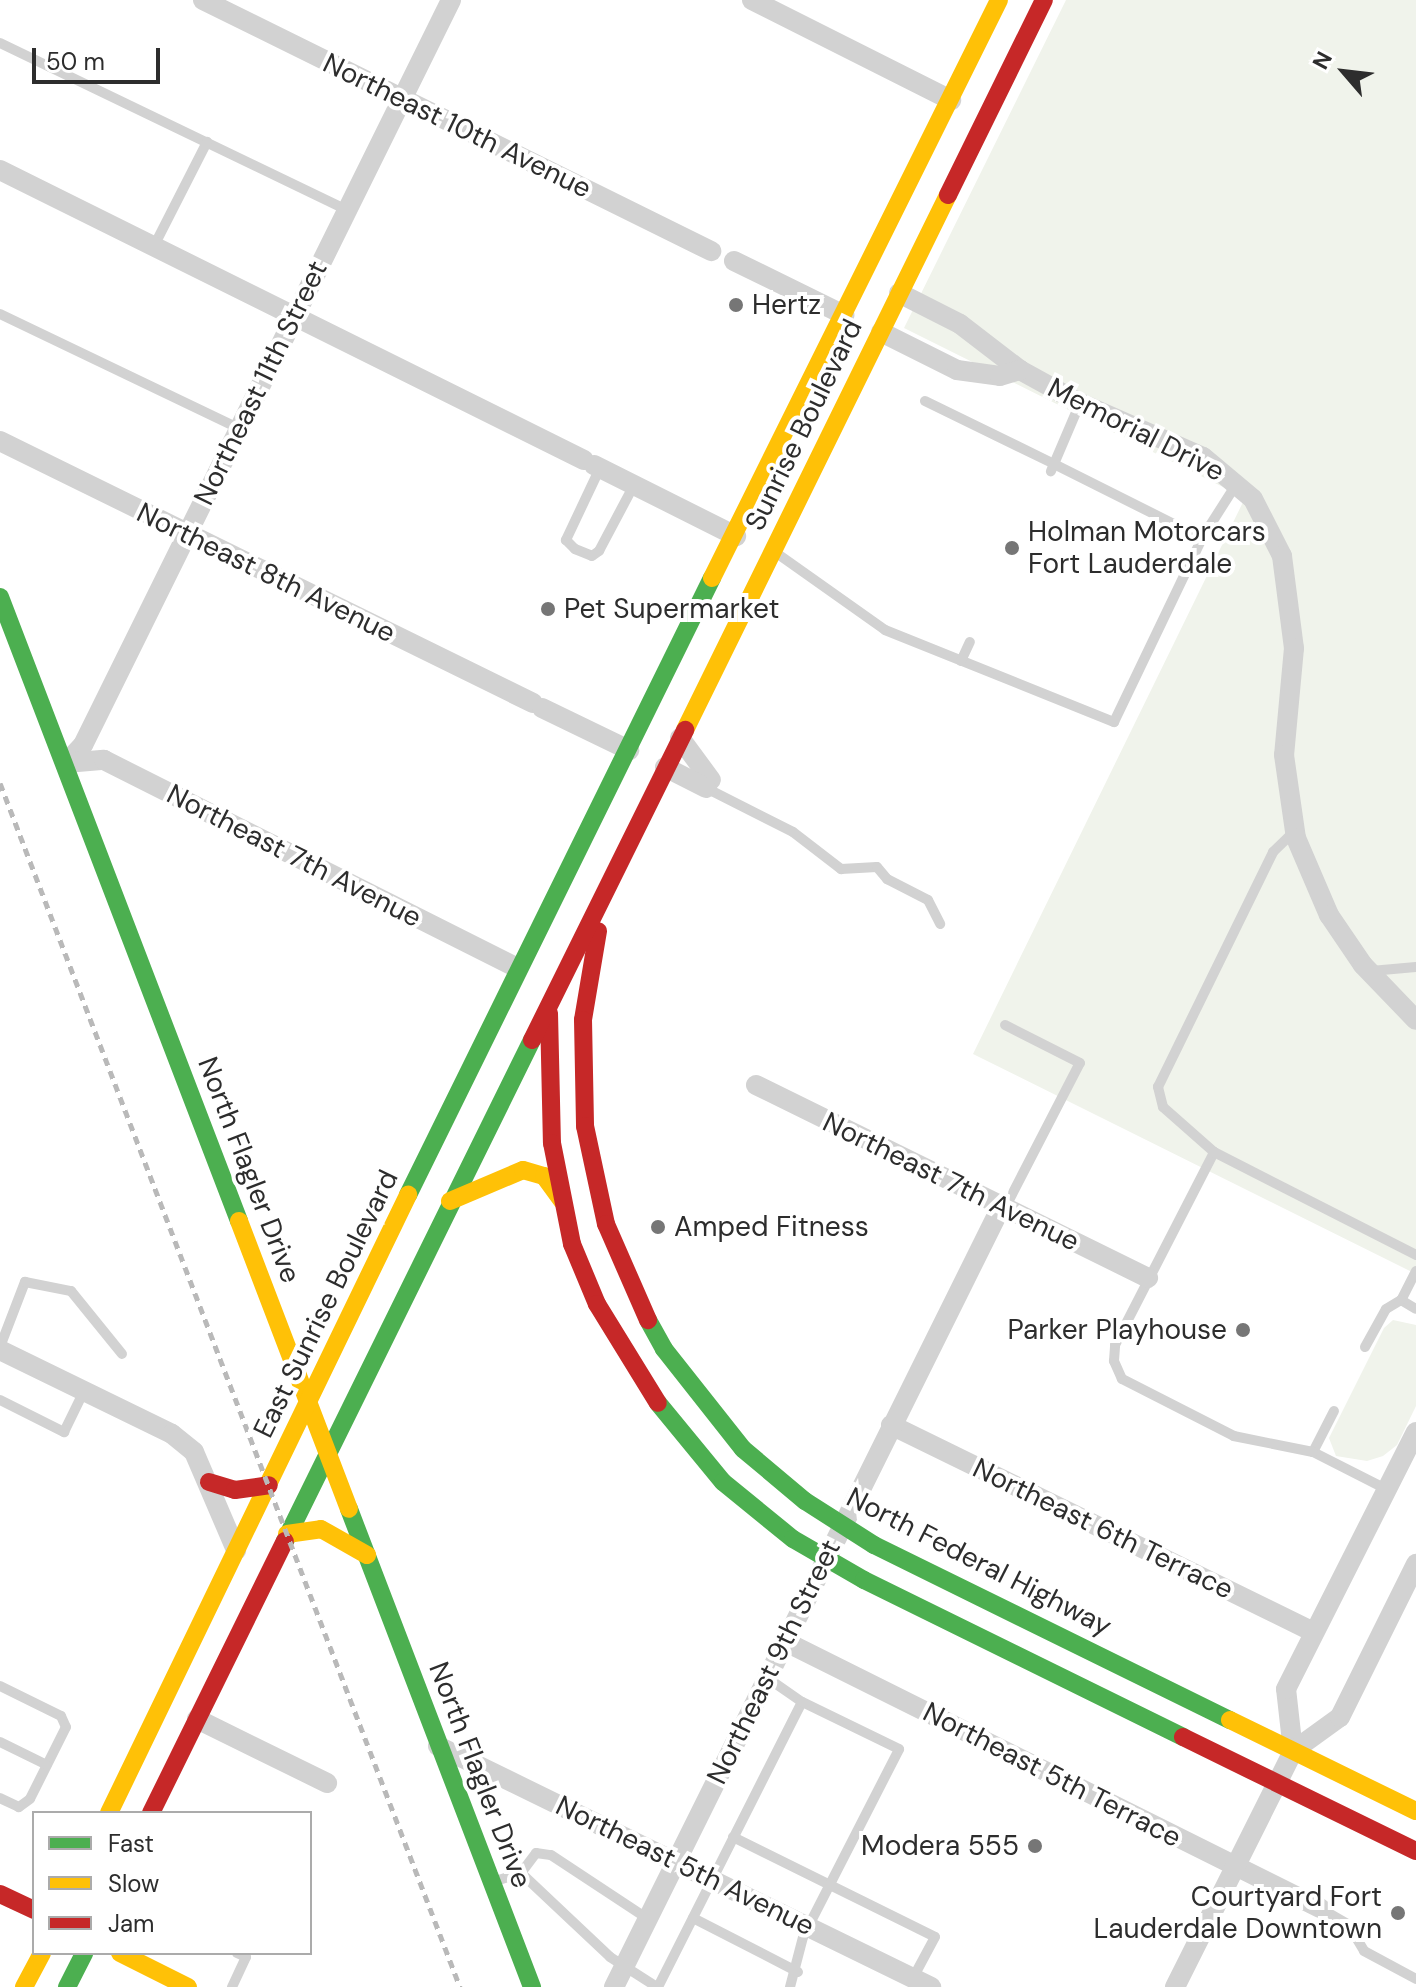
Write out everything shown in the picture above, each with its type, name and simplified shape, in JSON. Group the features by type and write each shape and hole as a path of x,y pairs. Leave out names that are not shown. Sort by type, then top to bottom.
{"main road":[{"name":"Sunrise Boulevard","path":"595,820 999,0"},
{"name":"Sunrise Boulevard","path":"614,874 1044,0"},
{"path":"871,260 870,293 881,332"},
{"path":"762,484 763,525 773,551"},
{"name":"North Flagler Drive","path":"0,597 66,763 307,1406 328,1452 532,1987"},
{"path":"595,820 565,923 550,999 548,1112 572,1244 597,1304 650,1395 723,1482 825,1559 1416,1851"},
{"name":"East Sunrise Boulevard","path":"110,1811 518,968 595,820"},
{"path":"152,1811 450,1201 614,874"},
{"name":"North Federal Highway","path":"614,874 589,973 581,1073 585,1126 606,1224 632,1292 687,1383 743,1449 841,1526 1416,1811"},
{"path":"450,1201 523,1170 544,1176 563,1203"},
{"path":"209,1482 235,1490 269,1485"},
{"path":"287,1534 321,1529 367,1555"},
{"path":"236,1550 244,1621"},
{"path":"0,1894 32,1909"},
{"path":"24,1987 41,1955"},
{"path":"67,1987 83,1955"},
{"path":"124,1955 188,1987"}],"street":[{"name":"Northeast 10th Avenue","path":"203,0 711,251"},
{"name":"Northeast 11th Street","path":"66,763 83,745 451,0"},
{"path":"752,0 951,100"},
{"path":"0,170 736,536"},
{"path":"734,261 844,315"},
{"name":"Memorial Drive","path":"899,293 960,324 1020,370 1080,403 1203,457 1253,499 1282,556 1294,648 1284,755 1295,831 1329,915 1369,972 1416,1020"},
{"name":"Memorial Drive","path":"881,332 957,370 1000,376 1020,370"},
{"name":"Northeast 8th Avenue","path":"0,441 629,750"},
{"path":"680,738 709,784"},
{"name":"Northeast 7th Avenue","path":"66,763 104,760 518,968"},
{"path":"665,767 709,784"},
{"name":"Northeast 7th Avenue","path":"756,1085 1002,1209 1148,1278"},
{"name":"Northeast 9th Street","path":"614,1987 891,1425 1002,1209"},
{"path":"0,1348 172,1434 194,1452 236,1550"},
{"name":"Northeast 6th Terrace","path":"891,1425 1314,1632"},
{"path":"1293,1751 1286,1689 1416,1432"},
{"path":"1175,1987 1293,1751 1340,1717 1416,1564"},
{"name":"Northeast 5th Terrace","path":"784,1641 1320,1908"},
{"path":"197,1719 327,1783"},
{"name":"Northeast 5th Avenue","path":"438,1746 922,1983"}],"lane":[{"path":"0,43 347,210"},
{"path":"154,246 207,142"},
{"path":"0,314 238,428"},
{"path":"925,401 1053,467 1202,538"},
{"path":"1053,467 1080,403"},
{"path":"593,464 566,540 575,549 592,556 599,551 634,485"},
{"path":"773,551 829,587 870,622 1114,722 1202,538 1237,483"},
{"path":"961,661 970,642"},
{"path":"709,784 732,801 793,832 841,869 877,867 887,879 928,900 940,924"},
{"path":"1295,831 1273,852 1158,1087 1163,1107 1214,1152 1416,1255"},
{"path":"1369,972 1416,967"},
{"path":"1002,1209 1080,1063 1005,1025"},
{"path":"1214,1152 1115,1345 1114,1361 1122,1379 1234,1436 1313,1452 1386,1489"},
{"path":"1365,1347 1386,1309 1401,1300 1416,1271"},
{"path":"0,1348 25,1282 71,1291 122,1354"},
{"path":"1401,1300 1416,1309"},
{"path":"0,1400 64,1432 84,1391"},
{"path":"1313,1452 1334,1411"},
{"path":"766,1677 802,1702 899,1749 808,1927 798,1972 790,1987"},
{"path":"0,1686 65,1722 47,1765 24,1805 0,1798"},
{"path":"521,1873 624,1967 658,1987 802,1702"},
{"path":"0,1742 47,1765"},
{"path":"733,1837 935,1937 922,1983"},
{"path":"491,1882 521,1873 536,1853 551,1855 648,1919"},
{"path":"1320,1908 1348,1924 1364,1951 1416,1979"},
{"path":"693,1918 798,1972"},
{"path":"232,1987 243,1955"}],"shaded area":[{"path":"1066,0 1416,0 1416,1274 973,1054 1245,498 904,328"},
{"path":"1393,1320 1416,1325 1416,1406 1397,1445 1383,1456 1367,1461 1336,1456 1329,1438 1384,1328"}],"railway":[{"path":"0,783 460,1987"}],"traffic: fast":[{"path":"408,1195 712,578"},
{"path":"0,597 239,1221"},
{"path":"285,1541 532,1040"},
{"path":"648,1320 664,1349 743,1449 805,1501 874,1545 1230,1720"},
{"path":"658,1403 723,1482 793,1539 864,1580 1183,1737"},
{"path":"349,1509 532,1987"},
{"path":"67,1987 83,1955"}],"traffic: slow":[{"path":"712,578 999,0"},
{"path":"685,730 948,195"},
{"path":"450,1201 523,1170 544,1176 562,1201"},
{"path":"110,1811 408,1195"},
{"path":"239,1221 349,1509"},
{"path":"287,1534 321,1529 367,1555"},
{"path":"1230,1720 1416,1811"},
{"path":"24,1987 41,1955"},
{"path":"124,1955 188,1987"}],"traffic: jam":[{"path":"948,195 1044,0"},
{"path":"532,1040 685,730"},
{"path":"598,931 583,1020 585,1126 606,1224 648,1320"},
{"path":"549,1013 552,1143 572,1244 597,1304 658,1403"},
{"path":"209,1482 235,1490 269,1485"},
{"path":"152,1811 285,1541"},
{"path":"1183,1737 1416,1851"},
{"path":"0,1894 32,1909"}],"place":[{"name":"Hertz","path":"736,305"},
{"name":"Holman Motorcars Fort Lauderdale","path":"1012,548"},
{"name":"Pet Supermarket","path":"548,609"},
{"name":"Amped Fitness","path":"658,1227"},
{"name":"Parker Playhouse","path":"1243,1330"},
{"name":"Modera 555","path":"1035,1846"},
{"name":"Courtyard Fort Lauderdale Downtown","path":"1398,1913"}]}
